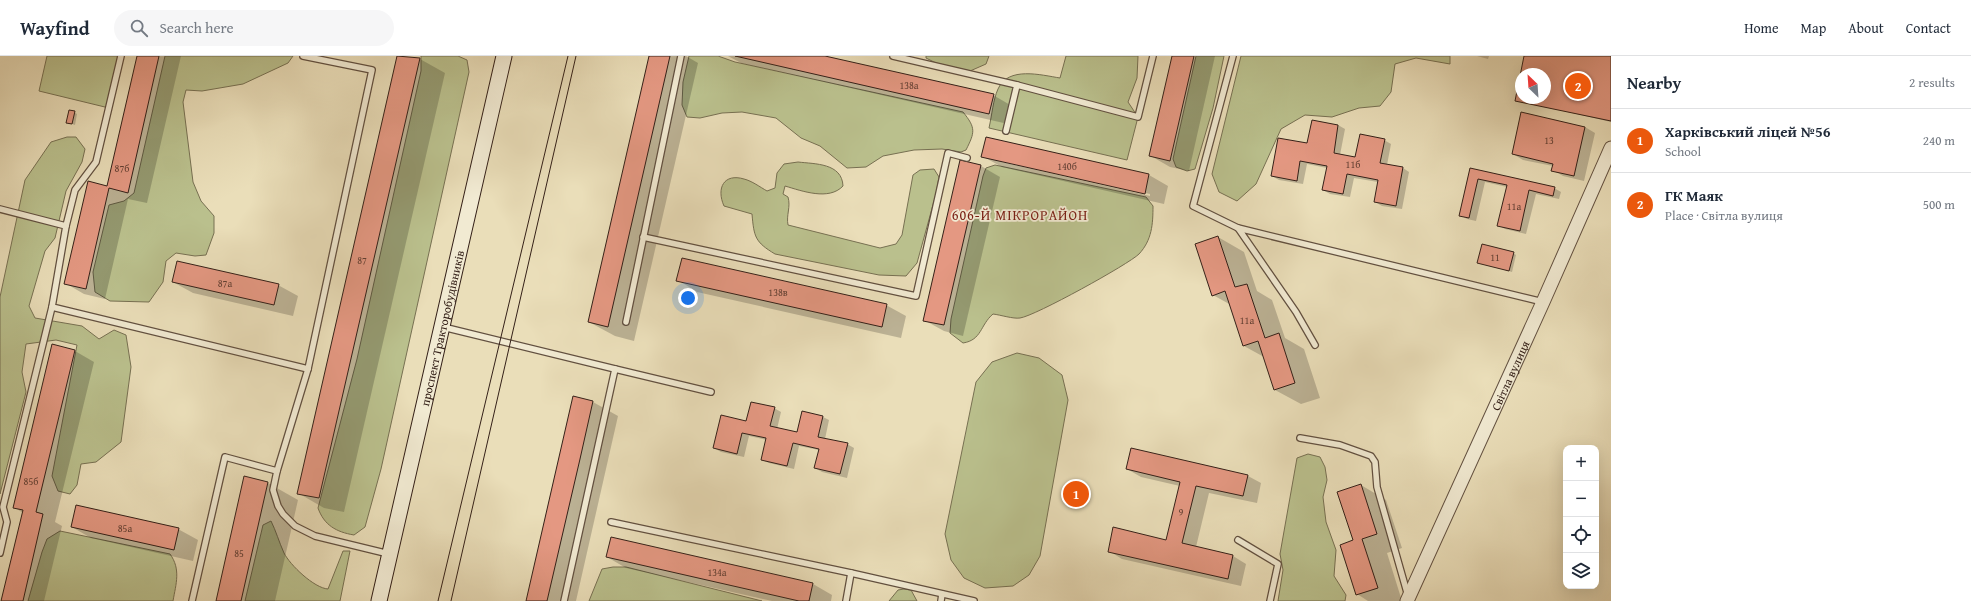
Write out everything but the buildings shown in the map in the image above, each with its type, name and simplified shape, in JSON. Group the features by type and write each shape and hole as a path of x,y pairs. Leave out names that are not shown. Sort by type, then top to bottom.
{"main road":[{"name":"проспект Тракторобудівників","path":"379,601 504,56"}],"street":[{"name":"Світла вулиця","path":"1408,599 1543,302 1611,148"}],"lane":[{"path":"0,553 7,522 3,507 52,307 66,226 75,190 96,162 121,56"},
{"path":"303,56 372,70 308,369 277,471 273,490 282,514 291,523 315,536 389,554"},
{"path":"626,322 681,56"},
{"path":"896,56 1017,85 1138,118 1153,56"},
{"path":"1233,56 1193,206 1238,228 1543,302"},
{"path":"1006,131 1017,85"},
{"path":"643,238 916,296 948,153 967,158"},
{"path":"0,209 66,226"},
{"path":"1238,228 1296,312 1314,345"},
{"path":"52,307 308,369"},
{"path":"441,327 711,392"},
{"path":"564,601 616,369"},
{"path":"1300,438 1340,445 1371,456 1375,462 1377,488 1408,599"},
{"path":"192,601 225,457 277,471"},
{"path":"611,522 851,573 974,601"},
{"path":"1238,540 1278,564 1270,601"},
{"path":"846,601 851,573"},
{"path":"941,601 942,594"}],"green space":[{"path":"47,56 121,56 109,108 39,91"},
{"path":"165,56 293,56 288,63 243,84 202,91 186,90 183,102 193,182 201,201 214,216 214,233 206,255 195,256 176,253 166,261 163,282 149,302 110,301 95,292 93,272 109,205 124,201 134,193"},
{"path":"421,56 458,56 467,60 469,72 381,469 365,527 354,535 336,530 332,527 324,519 318,508 357,359 421,71"},
{"path":"689,56 718,56 735,62 963,112 972,126 973,130 971,139 966,150 961,152 942,149 914,150 883,156 866,167 847,168 820,146 801,138 776,118 742,112 722,113 700,118 687,117 682,105 683,82"},
{"path":"926,56 989,56 986,64 970,71 936,63 926,58"},
{"path":"1066,56 1138,56 1137,78 1128,102 1138,117 1127,160 989,128 995,98 998,89 1003,82 1009,77 1026,74 1060,78"},
{"path":"1196,56 1224,56 1213,108 1195,169 1187,171 1176,167 1173,159"},
{"path":"1241,56 1450,56 1450,64 1416,58 1395,64 1391,92 1380,106 1359,108 1332,117 1305,115 1281,129 1256,184 1237,201 1219,192 1212,174"},
{"path":"67,137 76,137 85,149 82,162 66,191 55,238 45,251 29,306 35,318 82,326 99,339 114,330 126,335 131,367 121,442 96,462 81,464 77,485 70,494 58,491 52,476 77,345 56,340 26,344 22,372 26,392 0,494 0,297 25,180 51,142"},
{"path":"798,162 819,164 833,169 841,178 843,186 837,191 830,193 815,194 785,186 783,194 788,197 789,201 788,225 880,248 896,244 902,235 913,175 920,170 934,169 939,177 936,194 917,263 906,276 879,275 775,254 759,242 755,234 752,214 724,206 721,193 727,180 731,178 744,179 767,191 775,188 777,173 784,164"},
{"path":"995,165 1146,197 1153,206 1151,232 1143,249 1132,260 1062,300 1029,315 1017,318 993,314 974,339 963,343 950,333 951,319 983,176 986,168"},
{"path":"1017,353 1039,358 1062,375 1068,400 1040,556 1029,575 1013,586 985,588 964,578 951,560 945,534 976,382 992,362"},
{"path":"1308,454 1320,457 1325,467 1327,480 1323,497 1326,522 1336,550 1334,576 1346,595 1345,601 1278,601 1283,570 1280,554 1297,458"},
{"path":"271,521 284,553 291,564 303,575 322,588 328,589 343,551 350,551 340,601 245,601 263,525"},
{"path":"60,531 170,554 176,565 177,571 173,601 28,601 47,539"},
{"path":"626,567 762,601 589,601 602,569"},
{"path":"898,590 911,590 917,601 889,601"}],"tram line":[{"path":"438,601 568,56"},
{"path":"451,601 576,56"}],"place":[{"name":"ГК Маяк","path":"1578,86"},
{"name":"Харківський ліцей №56","path":"1076,494"}],"district":[{"name":"606-Й МІКРОРАЙОН","path":"1020,215"}]}
